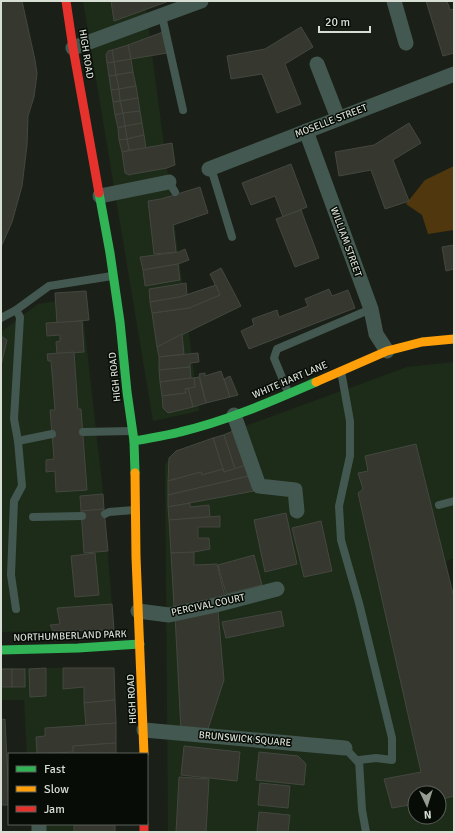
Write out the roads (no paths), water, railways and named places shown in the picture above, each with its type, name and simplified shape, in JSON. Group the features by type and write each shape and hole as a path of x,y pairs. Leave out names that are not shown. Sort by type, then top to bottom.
{"main road":[{"name":"HIGH ROAD","path":"66,1 113,276 134,441 138,611 144,753"},
{"name":"WHITE HART LANE","path":"134,441 180,432 272,401 387,351 422,342 454,339"},
{"name":"NORTHUMBERLAND PARK","path":"1,650 78,648 140,644"}],"street":[{"path":"73,48 201,1"},
{"path":"394,1 406,43"},
{"path":"317,64 338,118"},
{"name":"MOSELLE STREET","path":"210,168 454,74"},
{"name":"WILLIAM STREET","path":"306,131 371,309 376,334 387,351"},
{"path":"100,196 172,187"},
{"path":"234,414 260,486 294,490 297,511"},
{"name":"PERCIVAL COURT","path":"138,611 169,615 216,605 277,589"},
{"name":"BRUNSWICK SQUARE","path":"144,730 345,748"}],"lane":[{"path":"162,16 183,110"},
{"path":"210,168 232,237"},
{"path":"1,318 16,310 49,286 113,276"},
{"path":"288,393 274,358 277,349 371,309"},
{"path":"16,310 20,317 14,419 18,441 22,486 14,501 11,575 16,609"},
{"path":"341,371 350,421 350,456 339,506 342,540 392,738 392,760 376,758 359,760 359,763"},
{"path":"82,432 132,431"},
{"path":"18,441 52,434"},
{"path":"439,505 454,501"},
{"path":"105,514 109,512 135,510"},
{"path":"33,517 82,516"},
{"path":"345,748 359,763 362,810 366,832"}]}
